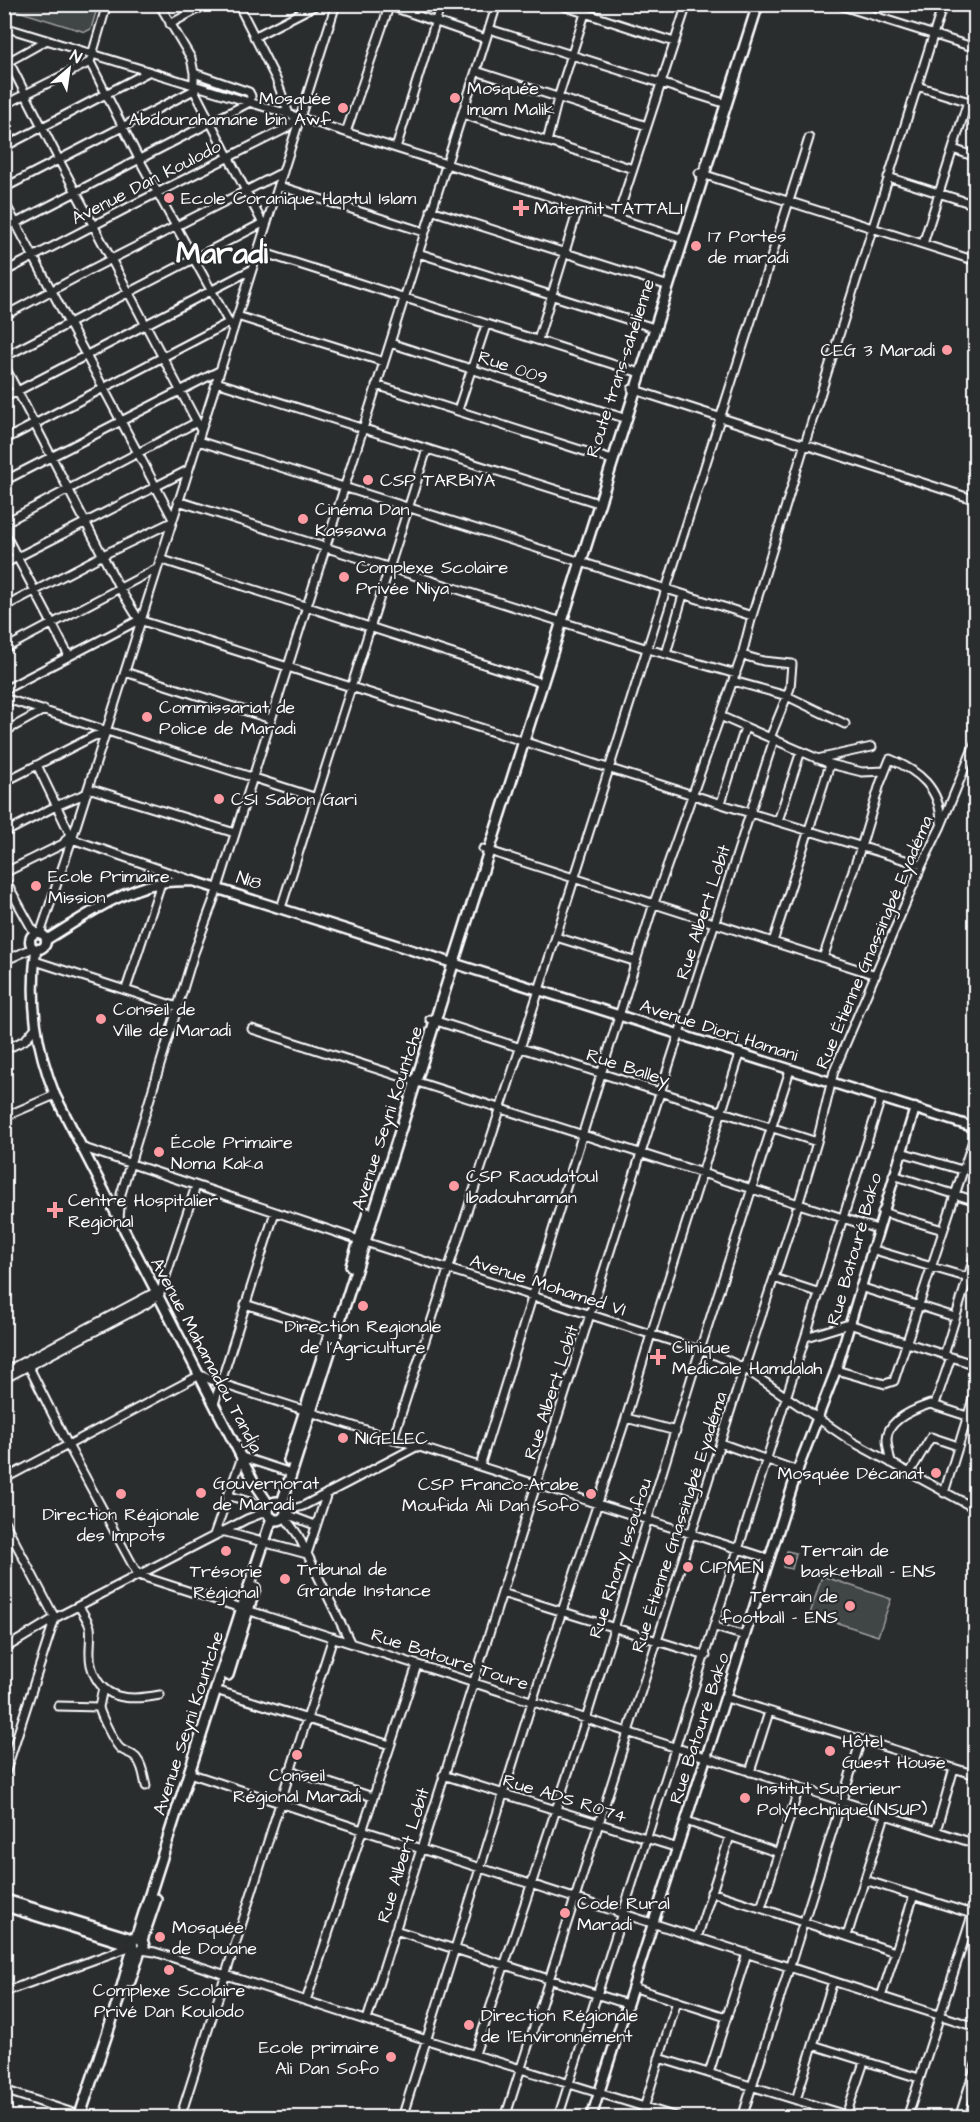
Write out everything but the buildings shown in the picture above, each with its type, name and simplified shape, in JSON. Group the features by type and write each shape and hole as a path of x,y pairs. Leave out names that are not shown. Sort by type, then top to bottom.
{"highway":[{"name":"Route trans-sahélienne","path":"522,739 702,174 753,4"},
{"name":"Route trans-sahélienne","path":"724,103 758,4"},
{"name":"Route trans-sahélienne","path":"634,390 651,327 667,285"},
{"name":"Route trans-sahélienne","path":"579,562 595,502 625,418"},
{"name":"Avenue Seyni Kountche","path":"83,2117 522,739"},
{"name":"Avenue Seyni Kountche","path":"192,1774 222,1692 245,1609"}],"main road":[{"name":"N18","path":"35,948 43,947 40,936 124,896 161,883 193,881 451,961"},
{"name":"Avenue Mahamadou Tandja","path":"40,936 30,940 35,948 32,979 36,1027 43,1062 55,1095 254,1482 277,1511"},
{"name":"Avenue Diori Hamani","path":"451,961 915,1108 975,1130"},
{"name":"Rue Batouré Bako","path":"591,2118 798,1471 836,1370 893,1174 915,1108"},
{"path":"4,1899 138,1944"},
{"path":"4,1906 138,1944"}],"street":[{"path":"107,4 90,58 139,159 232,330"},
{"path":"159,4 191,58 194,87 264,225"},
{"path":"170,24 207,4"},
{"path":"238,4 276,80 289,114"},
{"path":"254,37 318,4"},
{"path":"40,936 70,839 88,791 156,569 258,251 264,225 279,186 336,4"},
{"path":"396,148 441,4"},
{"path":"118,1220 121,1194 194,953 218,888 254,776 497,4"},
{"path":"557,4 674,42"},
{"path":"547,142 558,98 588,4"},
{"path":"617,218 687,4"},
{"path":"836,4 975,48"},
{"path":"480,1466 654,903 742,655 805,444 943,4"},
{"path":"346,132 388,5 486,39"},
{"path":"4,27 47,40 90,58 148,72 250,102 681,238"},
{"path":"489,29 724,103"},
{"path":"7,62 47,40"},
{"path":"4,52 7,62 201,430"},
{"path":"4,105 90,58"},
{"path":"476,71 647,126"},
{"path":"4,147 148,72"},
{"path":"194,73 249,92 250,102"},
{"path":"917,86 972,103 953,149 923,244"},
{"path":"4,188 123,127 194,87"},
{"path":"16,223 250,102"},
{"path":"462,114 633,169"},
{"name":"Avenue Dan Koulodo","path":"4,272 285,129 300,118"},
{"path":"393,1439 667,590 809,138"},
{"path":"953,149 975,157"},
{"path":"4,316 283,172"},
{"path":"702,174 975,261"},
{"path":"888,177 975,205"},
{"path":"279,186 424,232"},
{"path":"4,201 172,520"},
{"path":"538,340 579,206"},
{"path":"431,210 667,285"},
{"path":"4,357 194,258 264,225"},
{"path":"258,251 637,372"},
{"path":"418,253 651,327"},
{"path":"4,398 251,270"},
{"path":"237,316 384,362"},
{"path":"4,440 228,323"},
{"path":"458,410 486,325"},
{"name":"Rue 009","path":"390,344 625,418"},
{"path":"4,365 120,589 140,620 522,739 778,822 922,865"},
{"path":"4,481 219,371"},
{"path":"216,382 595,502"},
{"path":"376,385 609,459"},
{"path":"634,390 975,500"},
{"path":"4,523 197,422"},
{"path":"198,441 752,616"},
{"path":"281,908 427,449"},
{"path":"4,564 155,485 189,470"},
{"path":"178,501 666,654 787,696 845,724"},
{"path":"4,608 172,520"},
{"path":"4,532 69,656"},
{"path":"160,559 540,682"},
{"path":"4,649 156,569"},
{"path":"666,654 683,595"},
{"path":"4,690 140,620"},
{"name":"Rue Albert Lobit","path":"367,2020 790,688 792,664 763,661 742,655"},
{"path":"124,672 271,719"},
{"path":"4,698 317,798"},
{"path":"4,732 44,710"},
{"path":"720,716 830,764 862,772 885,771"},
{"path":"722,803 745,728"},
{"path":"4,782 106,732"},
{"name":"Rue Étienne Gnassingbé Eyadéma","path":"505,2118 744,1368 799,1203 817,1142 830,1082 839,1056 941,826 975,741"},
{"path":"817,759 872,747"},
{"path":"778,822 801,751"},
{"path":"823,958 890,759 913,771 933,789 939,802 941,826"},
{"path":"773,942 830,764"},
{"path":"37,765 69,830 70,839"},
{"path":"4,833 88,791 235,833"},
{"path":"4,873 70,839"},
{"path":"70,839 193,881"},
{"path":"486,850 876,975"},
{"path":"4,878 40,936"},
{"path":"126,989 161,883"},
{"path":"556,937 637,962"},
{"path":"4,961 35,948"},
{"path":"35,961 178,1007"},
{"name":"Rue Balley","path":"433,1020 817,1142"},
{"path":"4,1037 7,1048 25,1040 36,1027"},
{"path":"252,1029 877,1229"},
{"path":"402,2118 532,1702 626,1418 740,1054"},
{"name":"Rue Rhony Issoufou","path":"476,2054 586,1719 700,1350 790,1070"},
{"path":"4,1117 55,1095"},
{"path":"558,2118 881,1098"},
{"path":"836,1370 885,1384 894,1381 975,1130"},
{"name":"Avenue Mohamed VI","path":"84,1148 700,1350 744,1368 787,1396 816,1419 891,1464 975,1509"},
{"path":"901,1152 962,1170"},
{"path":"893,1174 975,1201"},
{"path":"4,1379 158,1293 196,1186"},
{"path":"213,1404 275,1212"},
{"path":"882,1212 944,1230"},
{"path":"871,1249 975,1281"},
{"path":"935,1404 955,1317 975,1251"},
{"path":"774,1278 820,1293"},
{"path":"860,1287 955,1317"},
{"path":"245,1304 333,1333"},
{"path":"4,1372 116,1317"},
{"path":"806,1336 849,1324 975,1365"},
{"path":"29,1367 138,1575"},
{"path":"4,1479 200,1375 307,1412 770,1559"},
{"path":"944,1492 971,1413 975,1389"},
{"path":"891,1464 887,1439 896,1421 925,1406 935,1404 971,1413"},
{"path":"626,1418 676,1431"},
{"path":"909,1474 931,1437 958,1446"},
{"path":"720,1443 798,1471"},
{"path":"4,1648 55,1618 214,1535 247,1519 303,1506 416,1447"},
{"path":"214,1535 242,1457 288,1472"},
{"path":"307,1554 327,1493"},
{"path":"227,1495 315,1524"},
{"path":"277,1511 298,1535 350,1642"},
{"path":"4,1521 55,1618 4,1777"},
{"path":"222,1532 307,1554"},
{"name":"Rue Batoure Toure","path":"138,1575 975,1844"},
{"path":"502,1593 706,1656"},
{"path":"79,1606 89,1625 92,1665 103,1688 127,1699 160,1695"},
{"path":"715,1627 745,1636"},
{"path":"180,2118 333,1637"},
{"path":"306,2001 417,1665"},
{"path":"103,1688 99,1714 109,1727 116,1744 139,1761 146,1786"},
{"path":"222,1692 390,1745"},
{"path":"726,1698 975,1775"},
{"path":"58,1706 99,1707"},
{"path":"750,1772 769,1712"},
{"path":"742,2118 861,1740"},
{"path":"936,1831 954,1768"},
{"path":"289,1770 373,1797"},
{"path":"192,1774 975,2027"},
{"name":"Rue ADS R074","path":"443,1775 678,1848"},
{"path":"761,1908 799,1788"},
{"path":"847,1936 885,1815"},
{"path":"686,1821 779,1853"},
{"path":"697,1938 730,1836"},
{"path":"865,1880 972,1914"},
{"path":"711,1892 895,1952"},
{"path":"882,1997 914,1895"},
{"path":"907,2118 975,1903"},
{"path":"395,1930 627,2004"},
{"path":"4,1992 138,1944 155,1952 427,2040 680,2118"},
{"path":"709,2073 747,1953"},
{"path":"796,2100 833,1981"},
{"path":"632,1987 726,2017"},
{"path":"641,2118 677,2001"},
{"path":"813,2045 919,2078"},
{"path":"659,2058 846,2116 864,2062"},
{"path":"959,2118 975,2065"},
{"path":"4,2090 83,2117"}],"shaded area":[{"path":"5,4 98,5 91,29 85,32 5,7"},
{"name":"Terrain de basketball - ENS","path":"787,1551 796,1553 792,1569 783,1567"},
{"name":"Terrain de football - ENS","path":"822,1576 891,1599 878,1636 810,1614"}],"place":[{"name":"Mosquée Imam Malik","path":"455,98"},
{"name":"Mosquée Abdourahamane bin Awf","path":"343,108"},
{"name":"Ecole Coranique Haptul Islam","path":"169,198"},
{"name":"Maternit TATTALI","path":"521,208"},
{"name":"17 Portes de maradi","path":"696,246"},
{"name":"CEG 3 Maradi","path":"947,350"},
{"name":"CSP TARBIYA","path":"368,480"},
{"name":"Cinéma Dan Kassawa","path":"303,519"},
{"name":"Complexe Scolaire Privée Niya","path":"344,577"},
{"name":"Commissariat de Police de Maradi","path":"147,717"},
{"name":"CSI Sabon Gari","path":"219,799"},
{"name":"Ecole Primaire Mission","path":"36,886"},
{"name":"Conseil de Ville de Maradi","path":"101,1019"},
{"name":"École Primaire Noma Kaka","path":"159,1152"},
{"name":"CSP Raoudatoul Ibadouhraman","path":"454,1186"},
{"name":"Centre Hospitalier Regional","path":"55,1210"},
{"name":"Direction Regionale de l'Agriculture","path":"363,1306"},
{"name":"Clinique Medicale Hamdalah","path":"658,1357"},
{"name":"NIGELEC","path":"343,1438"},
{"name":"Mosquée Décanat","path":"936,1473"},
{"name":"Gouvernorat de Maradi","path":"201,1493"},
{"name":"Direction Régionale des Impots","path":"121,1494"},
{"name":"CSP Franco-Arabe Moufida Ali Dan Sofo","path":"591,1494"},
{"name":"Trésorie Régional","path":"226,1551"},
{"name":"Terrain de basketball - ENS","path":"789,1560"},
{"name":"CIPMEN","path":"688,1567"},
{"name":"Tribunal de Grande Instance","path":"285,1579"},
{"name":"Terrain de football - ENS","path":"850,1606"},
{"name":"Hôtel Guest House","path":"830,1751"},
{"name":"Conseil Régional Maradi","path":"297,1755"},
{"name":"Institut Superieur Polytechnique(INSUP)","path":"745,1798"},
{"name":"Code Rural Maradi","path":"565,1913"},
{"name":"Mosquée de Douane","path":"160,1937"},
{"name":"Complexe Scolaire Privé Dan Koulodo","path":"169,1970"},
{"name":"Direction Régionale de l'Environnement","path":"469,2025"},
{"name":"Ecole primaire Ali Dan Sofo","path":"391,2057"}],"district":[{"name":"Maradi","path":"222,253"}]}
